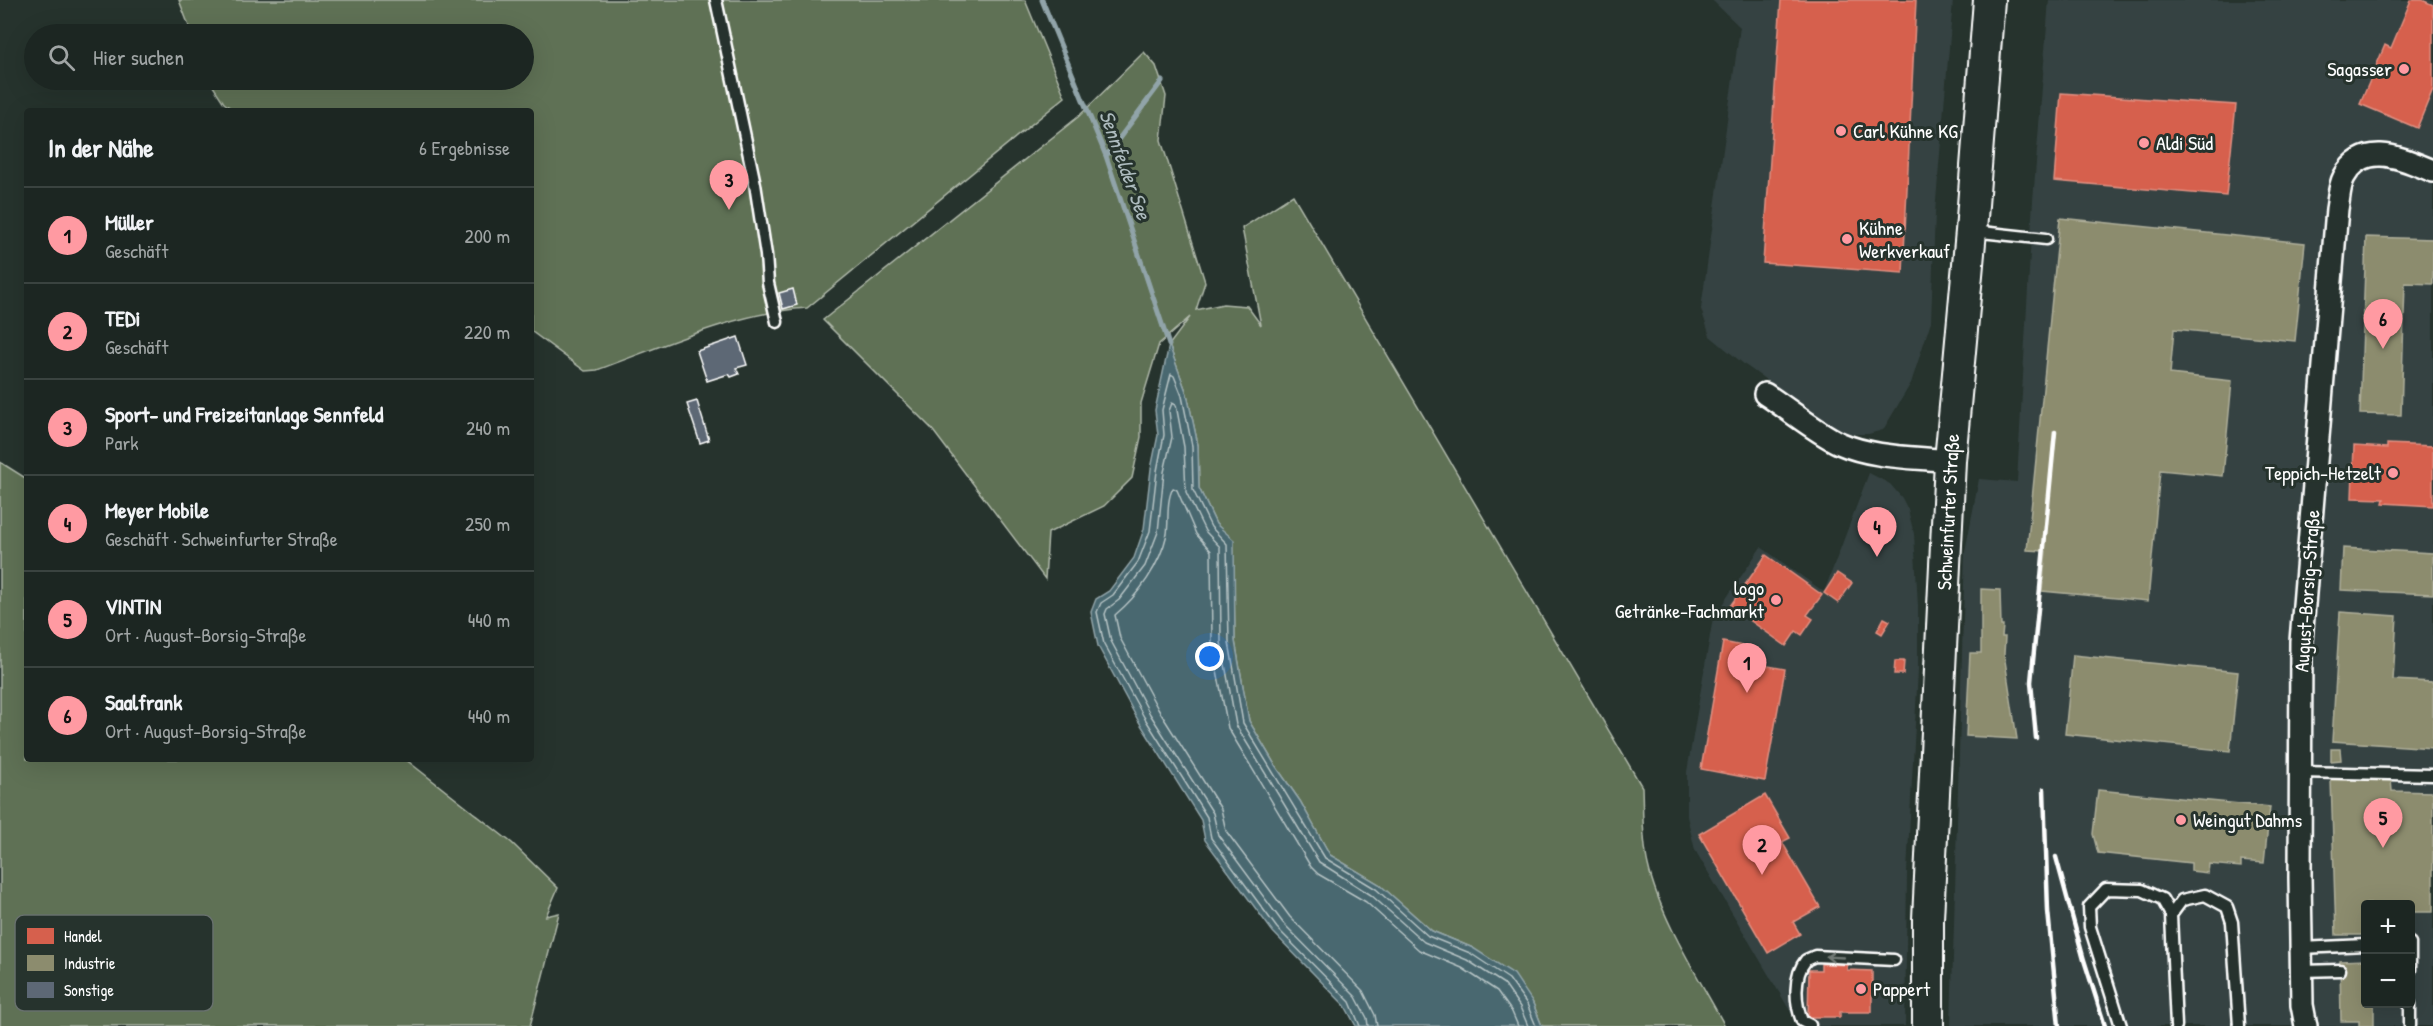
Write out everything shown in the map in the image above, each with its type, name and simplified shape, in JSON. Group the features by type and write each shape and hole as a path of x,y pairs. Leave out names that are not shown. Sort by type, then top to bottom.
{"main road":[{"name":"Schweinfurter Straße","path":"1928,1026 1929,896 1950,461 1989,0"}],"street":[{"name":"August-Borsig-Straße","path":"2306,1026 2302,1005 2301,971 2301,641 2337,209 2343,178 2355,162 2367,156 2384,154 2433,171"},
{"path":"1765,393 1837,442 1873,453 1950,461"}],"lane":[{"path":"716,0 754,184 766,255 768,283 777,321"},
{"path":"1971,231 2046,239"},
{"path":"2300,772 2433,775"},
{"path":"2121,1026 2091,927 2089,907 2106,889 2142,890 2162,899 2171,915 2176,1026"},
{"path":"2171,915 2182,900 2205,895 2227,907 2232,922 2239,1026"},
{"path":"2301,948 2361,945"},
{"path":"1810,1025 1802,1021 1797,1009 1798,975 1806,960 1815,956 1894,960"},
{"path":"2301,971 2340,969"},
{"path":"2410,1008 2410,1026"}],"shaded area":[{"path":"1712,0 1953,0 1935,212 1931,321 1911,383 1883,430 1868,434 1853,434 1833,427 1745,365 1710,336 1701,309 1740,27"},
{"path":"2049,0 2433,0 2433,1026 1951,1026 1965,552 1979,479 2017,482 2033,201"},
{"path":"1869,473 1890,484 1902,498 1908,510 1914,534 1918,607 1918,669 1907,871 1905,1026 1799,1026 1695,850 1687,816 1687,772 1713,618 1761,547 1824,592"}],"green space":[{"path":"179,0 1025,0 1065,97 807,308 753,316 727,323 597,370 585,371 534,333 534,108 231,108 224,103 216,90 534,90 534,24 188,24"},
{"path":"1144,52 1156,66 1166,96 1161,140 1205,282 1196,310 1223,304 1247,306 1261,325 1242,228 1293,195 1642,787 1643,826 1648,865 1661,906 1725,1026 1542,1026 1532,1001 1473,948 1432,931 1379,884 1330,855 1300,801 1249,721 1235,641 1233,541 1216,524 1199,488 1198,445 1187,394 1169,345 1190,317 1159,344 1141,403 1141,437 1132,478 1104,506 1048,533 1045,579 931,428 823,320 1078,117"},
{"path":"0,462 24,477 24,762 409,762 512,843 558,888 546,916 559,913 530,1026 0,1026"}],"water":[{"path":"1169,345 1187,394 1198,445 1199,488 1216,524 1234,540 1235,641 1249,721 1300,801 1330,855 1379,884 1432,931 1473,948 1514,974 1532,1001 1542,1026 1356,1026 1345,1006 1273,932 1205,840 1201,820 1138,720 1098,646 1091,612 1096,599 1109,591 1134,558 1144,529 1151,469 1158,435 1155,410"}],"building: Handel":[{"name":"Carl Kühne KG","path":"1781,0 1916,0 1903,273 1763,263"},
{"name":"Sagasser","path":"2411,0 2422,0 2433,5 2433,89 2417,128 2360,104 2385,45 2391,48"},
{"name":"Aldi Süd","path":"2061,93 2236,105 2226,196 2054,181"},
{"name":"Teppich-Hetzelt","path":"2387,444 2433,446 2433,506 2383,503 2384,499 2352,498 2354,446 2387,448"},
{"name":"logo Getränke-Fachmarkt","path":"1766,555 1822,595 1807,615 1813,619 1802,635 1796,631 1786,646 1730,606"},
{"path":"1837,573 1852,583 1838,603 1824,593"},
{"path":"1884,618 1890,621 1882,634 1877,631"},
{"path":"1723,642 1743,646 1741,661 1785,669 1765,781 1701,769"},
{"path":"1895,661 1904,661 1903,674 1894,674"},
{"path":"1765,795 1790,838 1782,842 1820,907 1793,922 1800,934 1768,953 1699,834"},
{"path":"1821,964 1847,965 1847,970 1872,971 1872,1012 1840,1012 1840,1017 1808,1017 1809,970 1821,970"}],"building: Industrie":[{"path":"2060,218 2305,243 2295,341 2174,329 2170,374 2232,381 2223,476 2160,470 2148,601 2042,591 2046,551 2027,550"},
{"path":"2366,237 2433,239 2433,284 2405,283 2401,415 2360,414"},
{"path":"2343,548 2433,553 2433,594 2341,590"},
{"path":"1981,589 2000,590 2002,637 2005,637 2004,654 2017,739 1966,736 1970,653 1981,653"},
{"path":"2340,612 2397,616 2393,680 2433,682 2433,748 2332,741"},
{"path":"2073,655 2238,672 2230,751 2065,734"},
{"path":"2331,749 2340,749 2341,760 2331,761"},
{"path":"2331,779 2391,780 2392,791 2433,792 2433,912 2415,912 2415,900 2361,900 2361,935 2336,935"},
{"name":"Weingut Dahms","path":"2098,790 2270,807 2264,863 2241,861 2241,867 2209,864 2208,873 2191,871 2191,863 2098,853 2093,834"},
{"path":"2361,960 2361,1008 2374,1008 2374,1026 2359,1026 2359,1021 2341,1021 2340,961"}],"building: Sonstige":[{"path":"793,289 797,305 783,309 779,293"},
{"path":"738,337 747,365 736,368 739,374 731,377 729,374 707,381 697,351"},
{"path":"697,401 709,440 700,443 687,404"}],"waterway":[{"name":"Sennfelder See","path":"1042,0 1106,156 1169,345"},
{"path":"1106,156 1162,81"}],"railway":[{"path":"2036,738 2031,682 2055,432"},
{"path":"2044,789 2048,911 2059,1026"},
{"path":"2056,857 2105,1026"}],"place":[{"name":"Sagasser","path":"2404,69"},
{"name":"Carl Kühne KG","path":"1841,131"},
{"name":"Aldi Süd","path":"2144,143"},
{"name":"Sport- und Freizeitanlage Sennfeld","path":"729,210"},
{"name":"Kühne Werkverkauf","path":"1847,239"},
{"name":"Saalfrank","path":"2383,349"},
{"name":"Teppich-Hetzelt","path":"2393,473"},
{"name":"Meyer Mobile","path":"1877,557"},
{"name":"logo Getränke-Fachmarkt","path":"1776,600"},
{"name":"Müller","path":"1747,693"},
{"name":"Weingut Dahms","path":"2181,820"},
{"name":"VINTIN","path":"2383,848"},
{"name":"TEDi","path":"1762,875"},
{"name":"Pappert","path":"1861,989"}]}
